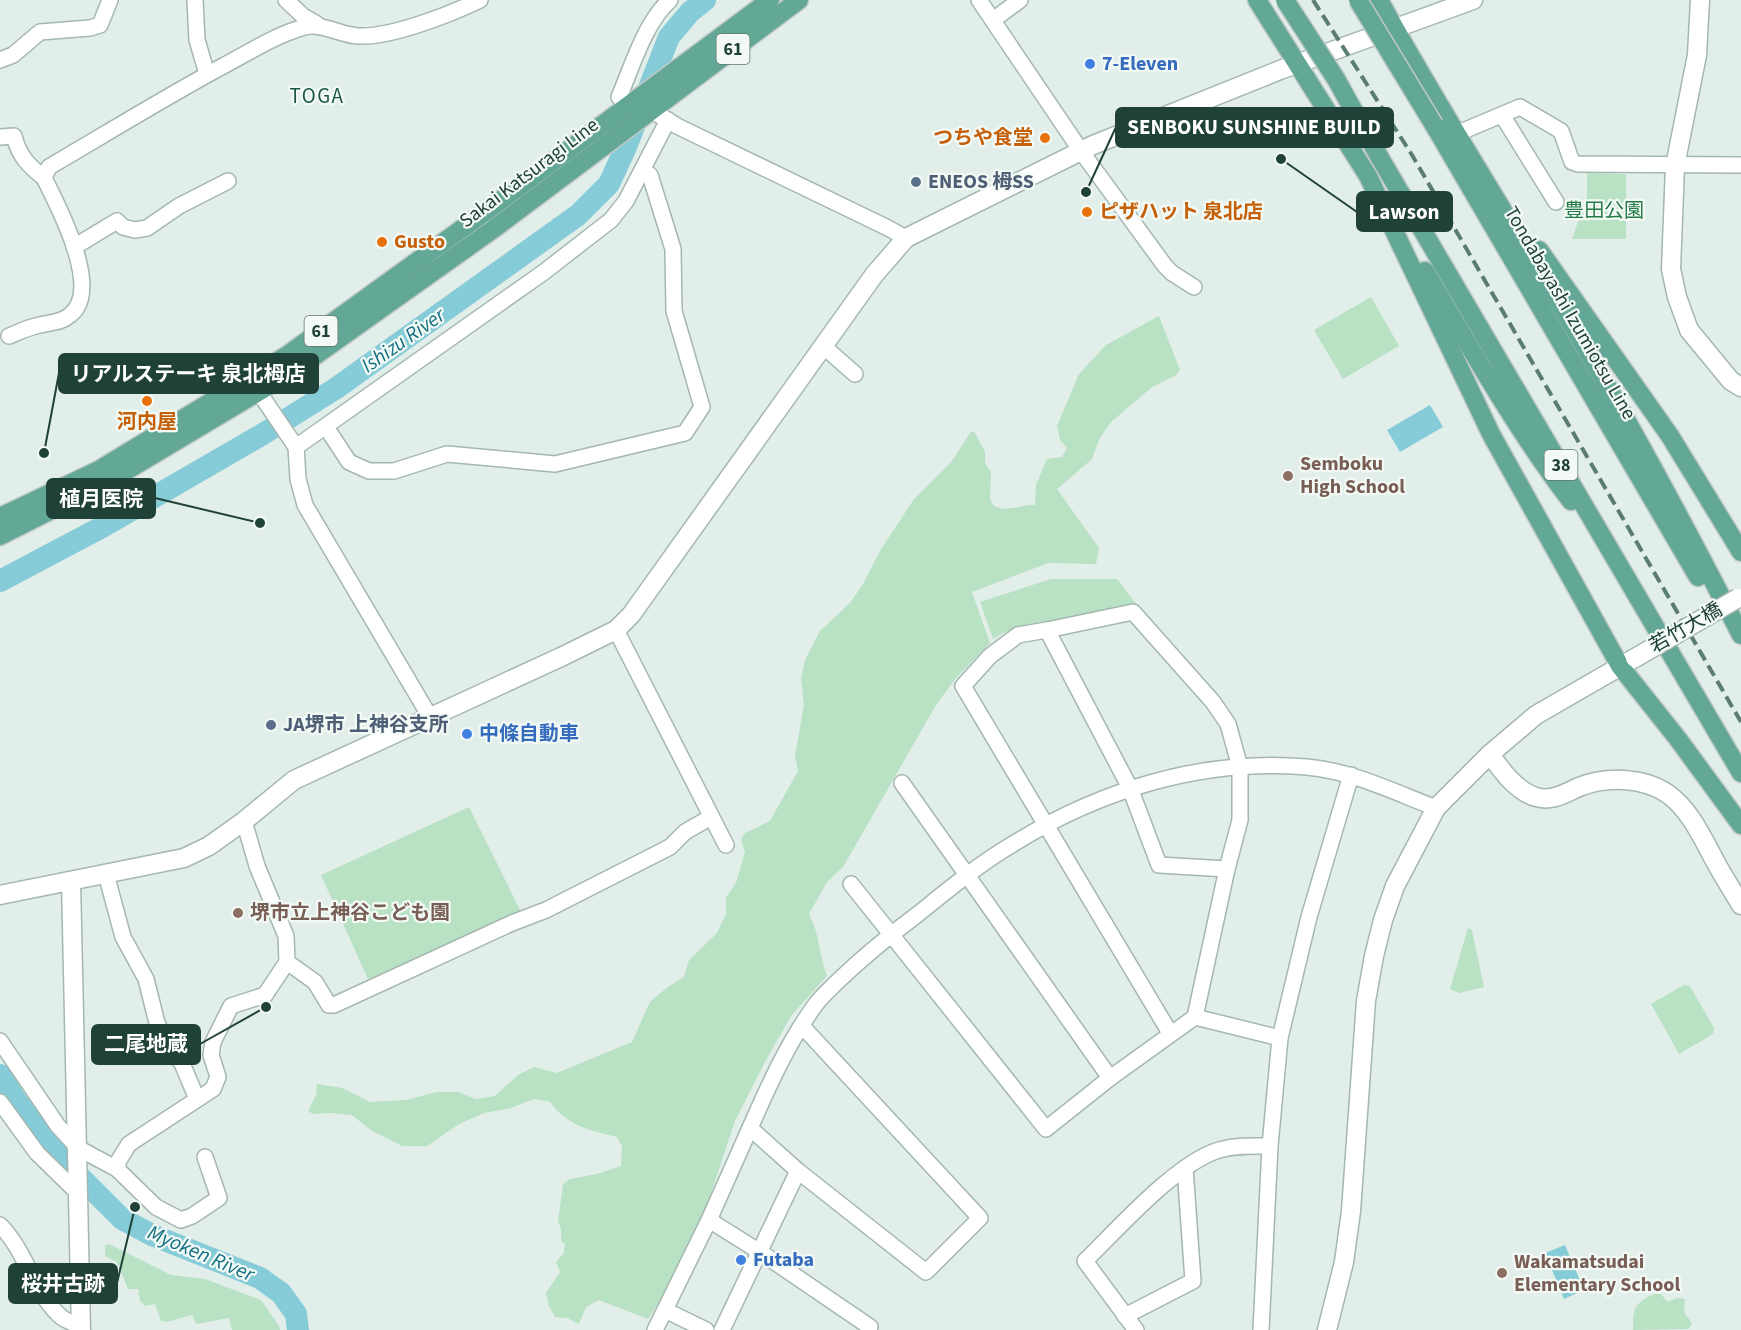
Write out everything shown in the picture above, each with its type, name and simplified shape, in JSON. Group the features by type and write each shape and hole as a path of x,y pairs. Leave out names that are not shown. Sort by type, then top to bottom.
{"main road":[{"name":"Sakai Katsuragi Line","path":"0,518 259,392 350,310 623,104 679,68 770,0"},
{"name":"Sakai Katsuragi Line","path":"0,536 109,481 259,392 339,340 472,244 611,139 659,116 667,98 799,0"},
{"path":"1257,0 1368,176 1486,374 1546,468 1622,570"},
{"name":"38","path":"1286,0 1336,79 1380,158 1741,773"},
{"name":"Tondabayashi Izumiotsu Line","path":"1358,0 1434,125 1741,649"},
{"path":"1379,0 1456,134 1576,332 1690,536 1741,635"},
{"path":"1467,152 1670,436 1741,552"},
{"path":"1368,176 1491,434 1627,662 1678,739 1741,825"}],"street":[{"path":"0,60 13,56 40,32 90,28 100,25 110,0"},
{"path":"195,0 197,40 207,74"},
{"path":"286,0 303,16 317,24 336,32 359,36 387,33 453,14 480,0"},
{"path":"670,0 660,9 647,33 623,104 659,116 906,238"},
{"path":"979,0 1081,151 1165,266 1194,287"},
{"path":"993,20 1020,0"},
{"path":"0,896 184,858 208,846 244,821 294,780 615,630 631,615 874,275 906,238 1081,151 1298,64 1473,0"},
{"path":"1700,0 1696,55 1675,166 1671,269 1677,297 1689,330 1731,381 1741,387"},
{"path":"44,178 49,167 207,74 254,49 301,28 317,24"},
{"path":"1456,134 1520,107 1561,131 1572,162 1578,164 1741,165"},
{"path":"1502,115 1555,193"},
{"path":"294,444 326,427 544,272 611,220 626,201 643,171 659,116"},
{"path":"0,137 14,136 25,163 44,178 74,247 81,273 81,292 78,305 72,314 60,322 39,325 9,336"},
{"path":"326,427 349,462 369,471 394,471 447,454 555,464 685,433 702,407 675,311 673,249 650,175 643,171"},
{"path":"74,247 117,221 123,227 135,230 147,228 179,206 228,181"},
{"path":"823,346 855,374"},
{"path":"259,392 294,444 298,479 305,505 430,717"},
{"name":"若竹大橋","path":"1327,1330 1344,1262 1351,1211 1366,1001 1374,956 1395,886 1436,808 1490,754 1536,715 1739,597"},
{"path":"851,884 1046,1129 1110,1077 1195,1017 1240,820 1240,767 1228,724 1213,702 1133,612 1018,635 990,656 963,686 1170,1033"},
{"path":"615,630 726,845"},
{"path":"1047,630 1130,788 1159,865 1227,869"},
{"path":"1490,754 1503,772 1521,790 1536,797 1548,799 1597,781 1617,779 1637,782 1666,793 1681,805 1693,821 1741,905"},
{"path":"655,1330 709,1220 782,1057 816,1003 891,934 1012,844 1100,800 1130,788 1204,770 1240,767 1306,767 1351,775 1436,808"},
{"path":"1261,1330 1270,1146 1280,1038 1309,917 1351,775"},
{"path":"902,783 1110,1077"},
{"path":"287,962 315,982 329,1005 333,1005 512,923 546,910 670,847 685,832 711,817"},
{"path":"117,1169 119,1160 129,1144 213,1089 218,1077 211,1055 213,1042 231,1006 265,995 287,962 286,936 257,866 244,821"},
{"path":"106,874 123,937 146,979 157,1023 173,1055 181,1061 197,1099"},
{"path":"0,1225 10,1235 48,1303 61,1318 81,1328 71,881"},
{"path":"1195,1017 1280,1038"},
{"path":"750,1128 798,1171 926,1272 980,1218 802,1026"},
{"path":"0,1041 58,1126 78,1150 117,1169 156,1207 182,1220 219,1198 205,1156"},
{"path":"0,1102 37,1153 78,1191"},
{"path":"1136,1330 1084,1261 1164,1185 1197,1159 1219,1150 1244,1146 1270,1146"},
{"path":"1125,1316 1193,1281 1185,1168"},
{"path":"722,1330 798,1171"},
{"path":"709,1220 870,1327 868,1330"},
{"path":"665,1310 706,1330"}],"green space":[{"name":"豊田公園","path":"1587,173 1626,174 1626,239 1572,239 1587,196"},
{"path":"1371,297 1399,346 1343,379 1314,330"},
{"path":"1159,316 1180,370 1176,375 1152,387 1110,423 1099,440 1092,459 1057,489 1099,548 1096,564 1048,563 972,592 990,643 955,679 936,705 843,867 827,882 809,914 827,976 791,1016 766,1060 735,1121 705,1211 668,1287 648,1319 599,1300 586,1307 579,1324 567,1318 555,1317 546,1293 560,1272 556,1262 564,1253 565,1244 561,1241 558,1221 563,1184 570,1179 597,1174 621,1166 622,1147 617,1137 571,1122 550,1102 534,1099 511,1108 484,1113 459,1124 427,1146 402,1146 372,1131 352,1115 313,1114 308,1111 316,1095 317,1084 342,1088 370,1102 406,1100 437,1092 458,1092 476,1099 495,1096 518,1075 534,1067 557,1073 632,1042 650,1002 684,977 689,960 717,933 726,914 726,898 736,883 745,852 741,840 745,833 770,821 798,771 795,755 804,705 801,679 805,660 820,631 850,603 863,584 880,551 914,499 952,461 970,433 974,431 985,452 985,463 991,472 990,499 994,506 1003,509 1035,505 1036,485 1047,459 1062,457 1067,448 1060,440 1057,426 1079,374 1106,345"},
{"path":"1051,579 1117,579 1137,605 1023,627 1003,633 993,639 980,602"},
{"path":"469,807 522,914 368,979 321,875"},
{"path":"1468,928 1472,930 1484,987 1459,993 1450,989"},
{"path":"1684,985 1690,986 1714,1028 1713,1034 1679,1054 1651,1004"},
{"path":"109,1244 171,1275 205,1279 261,1300 280,1330 232,1330 229,1318 196,1324 192,1315 167,1322 161,1321 155,1304 145,1306 140,1301 138,1289 128,1289 117,1262 105,1256 105,1246"},
{"path":"1654,1294 1661,1294 1667,1302 1677,1298 1685,1299 1684,1312 1692,1323 1689,1329 1633,1330 1633,1316 1636,1307"}],"water":[{"path":"1430,405 1443,427 1400,452 1387,430"},
{"path":"1565,1245 1584,1290 1564,1299 1545,1253"}],"waterway":[{"name":"Ishizu River","path":"0,581 104,526 263,434 335,389 578,215 609,184 669,37 690,12 705,0"},
{"name":"Myoken River","path":"0,1075 17,1102 65,1162 122,1219 152,1235 260,1278 281,1293 296,1314 298,1330"}],"railway":[{"path":"1313,0 1412,155 1741,722"}],"place":[{"name":"7-Eleven","path":"1090,64"},
{"name":"つちや食堂","path":"1045,138"},
{"name":"Lawson","path":"1281,159"},
{"name":"ENEOS 栂SS","path":"916,182"},
{"name":"SENBOKU SUNSHINE BUILD","path":"1086,192"},
{"name":"ピザハット 泉北店","path":"1087,212"},
{"name":"Gusto","path":"382,242"},
{"name":"河内屋","path":"147,401"},
{"name":"リアルステーキ 泉北栂店","path":"44,453"},
{"name":"Semboku High School","path":"1288,476"},
{"name":"植月医院","path":"260,523"},
{"name":"JA堺市 上神谷支所","path":"271,725"},
{"name":"中條自動車","path":"467,734"},
{"name":"堺市立上神谷こども園","path":"238,913"},
{"name":"二尾地蔵","path":"266,1007"},
{"name":"桜井古跡","path":"135,1207"},
{"name":"Futaba","path":"741,1260"},
{"name":"Wakamatsudai Elementary School","path":"1502,1273"}],"district":[{"name":"TOGA","path":"317,96"}]}
